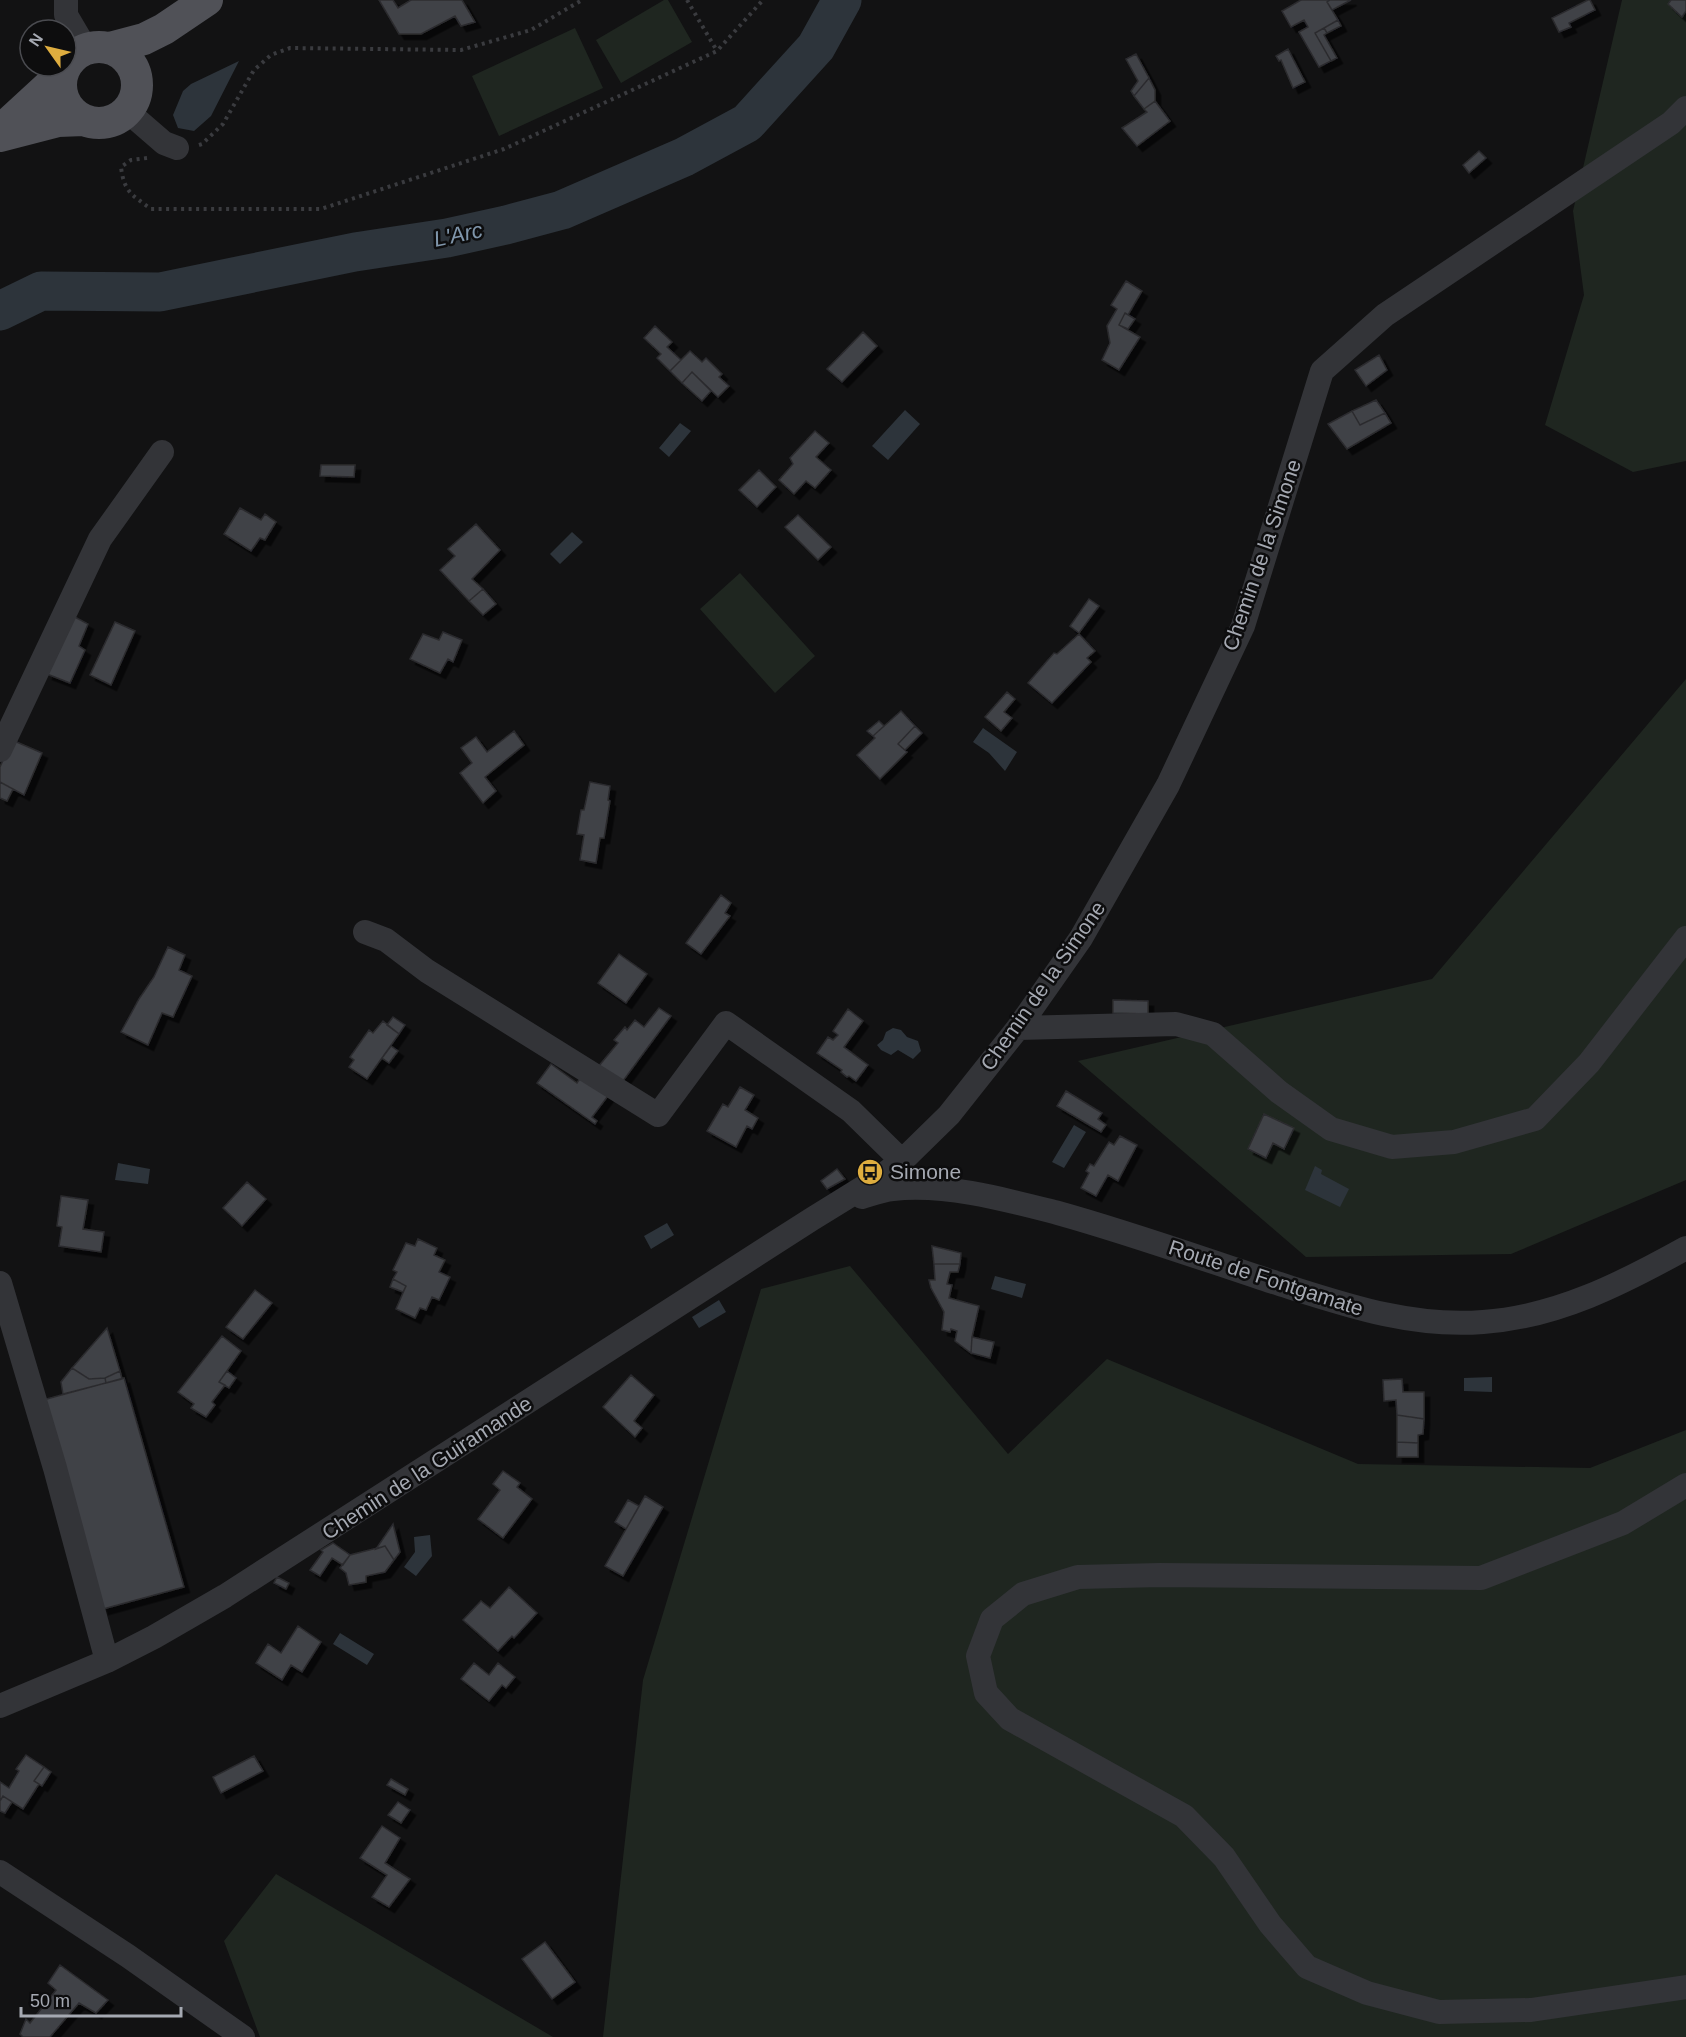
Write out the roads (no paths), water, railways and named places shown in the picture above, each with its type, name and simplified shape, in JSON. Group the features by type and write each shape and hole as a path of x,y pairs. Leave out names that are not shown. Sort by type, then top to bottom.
{"main road":[{"path":"78,61 144,39 164,29 207,0"},
{"path":"0,136 58,121 84,120 102,123 111,121 132,101 151,49 164,29"},
{"path":"78,61 119,52 132,65 137,82 132,101"},
{"path":"0,131 59,78"},
{"path":"70,78 62,93 65,103 71,111 84,120"}],"street":[{"path":"66,0 67,18"},
{"path":"132,101 171,146"},
{"name":"Chemin de la Simone","path":"839,1203 902,1161 949,1115 1018,1028 1081,938 1168,784 1243,626 1322,371 1385,315 1671,123 1686,108"},
{"path":"0,750 100,539 162,452"},
{"path":"365,932 386,940 427,972 658,1115 726,1023 851,1111 902,1161"},
{"path":"1018,1028 1176,1024 1213,1034 1279,1092 1331,1129 1392,1147 1454,1142 1535,1119 1589,1063 1686,938"},
{"name":"Route de Fontgamate","path":"839,1203 891,1189 918,1188 998,1197 1095,1224 1347,1305 1386,1316 1434,1323 1484,1323 1544,1311 1584,1299 1686,1248"},
{"name":"Chemin de la Guiramande","path":"0,1706 107,1661 194,1615 812,1218 839,1203"},
{"path":"0,1283 107,1661"},
{"path":"1686,1485 1623,1524 1481,1578 1160,1575 1078,1577 1023,1594 1015,1600 992,1619 978,1656 986,1693 1010,1719 1184,1816 1224,1857 1270,1924 1307,1967 1367,1993 1439,2012 1532,2010 1686,1987"},
{"path":"0,1872 128,1956 243,2037"}],"waterway":[{"name":"L'Arc","path":"0,311 41,291 160,292 355,252 447,238 562,210 684,157 747,123 816,47 842,0"}],"place":[{"name":"Simone","path":"870,1172"}]}
